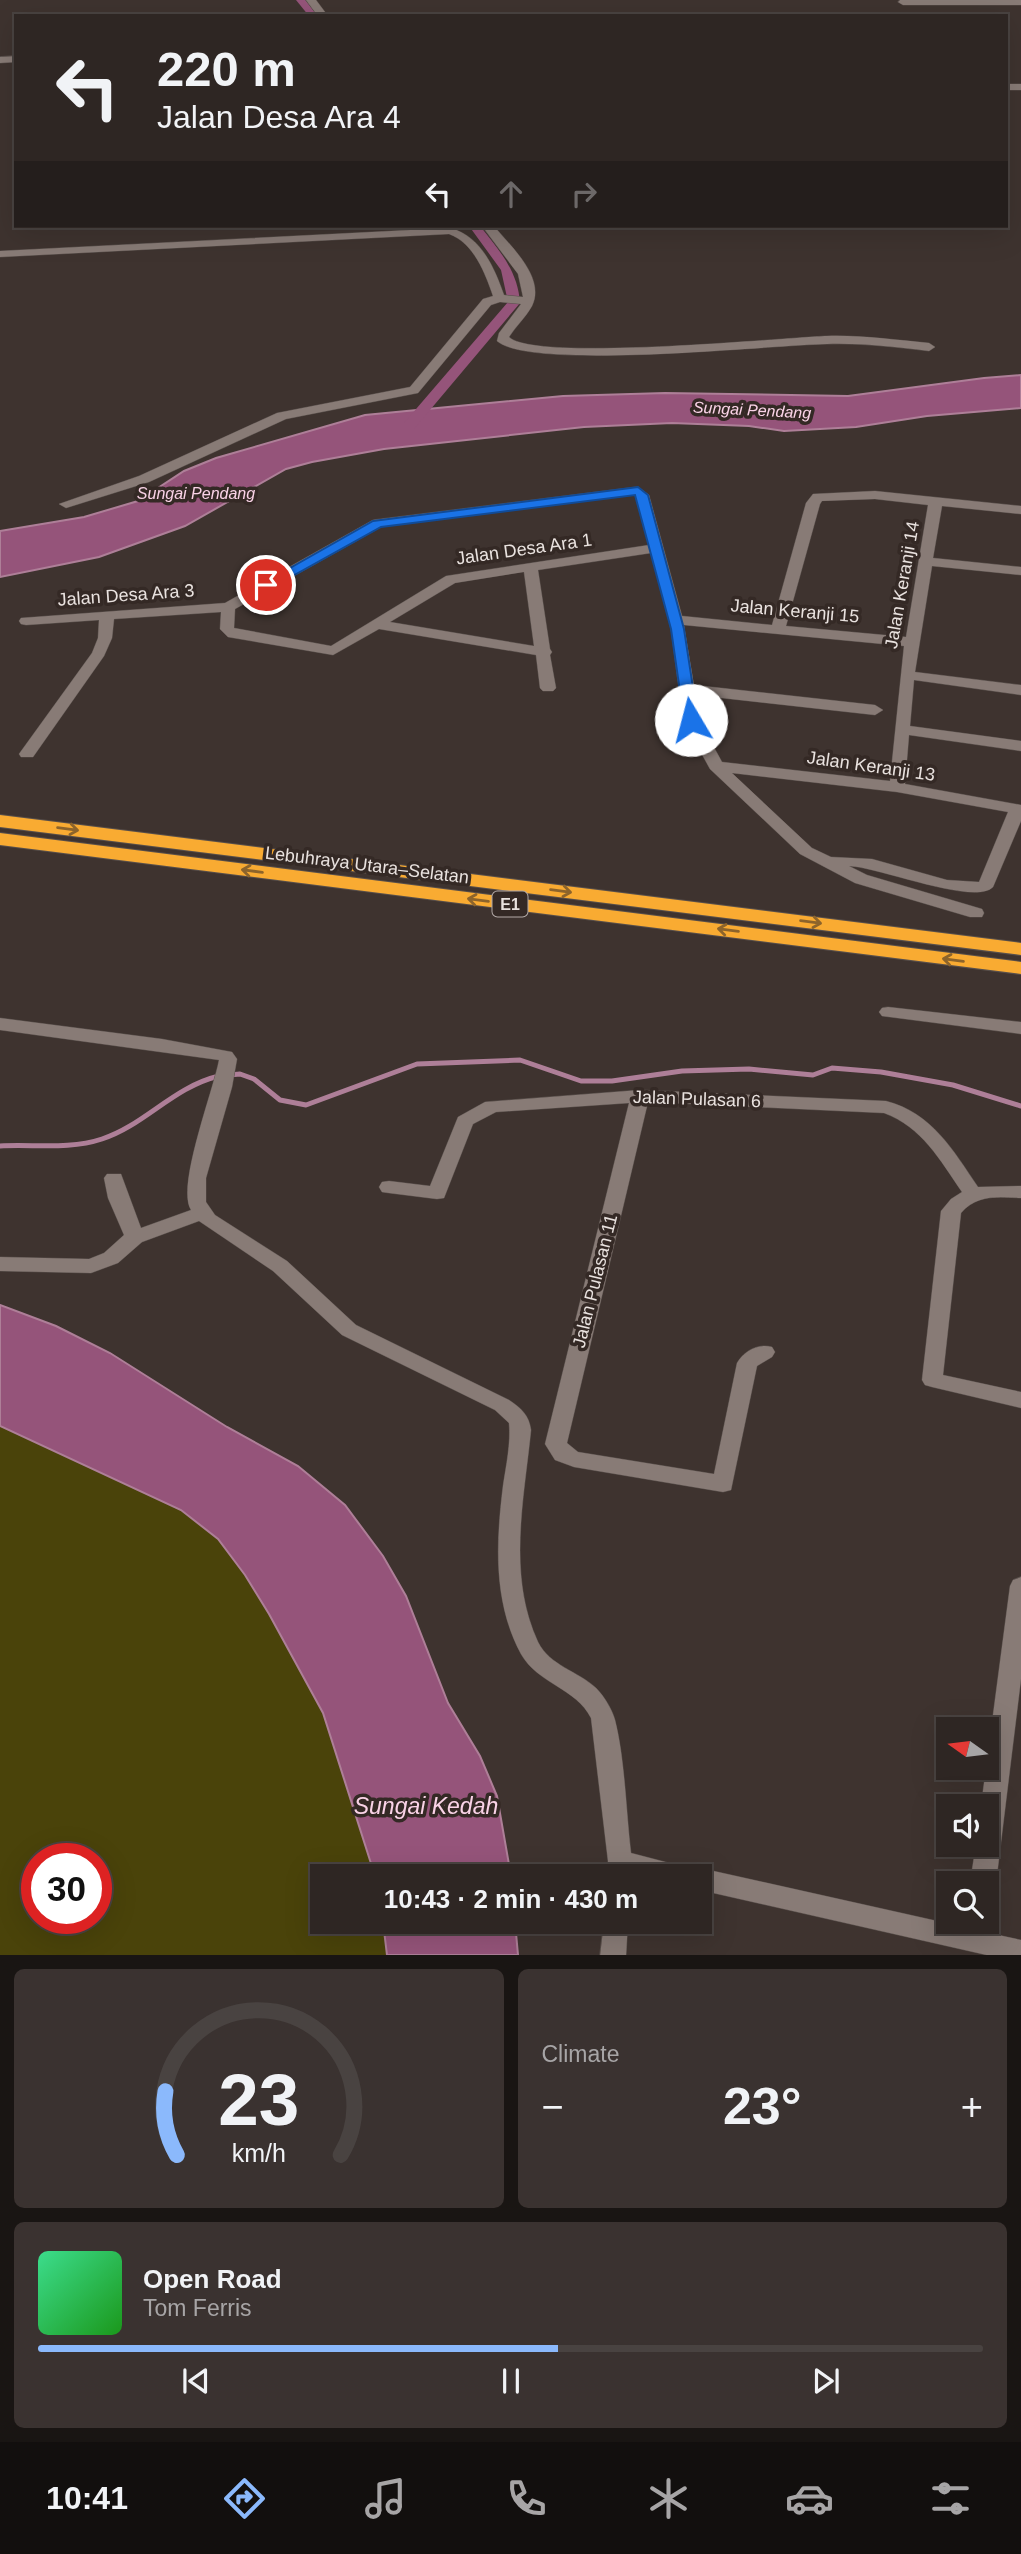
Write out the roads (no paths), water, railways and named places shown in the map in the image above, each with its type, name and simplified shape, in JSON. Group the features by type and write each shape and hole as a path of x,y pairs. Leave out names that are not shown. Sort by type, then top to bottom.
{"highway":[{"name":"Lebuhraya Utara–Selatan","path":"0,821 1021,949"},
{"name":"Lebuhraya Utara–Selatan","path":"0,839 1021,968"}],"street":[{"path":"902,13 903,1 1021,2"},
{"path":"490,228 522,271 528,284 523,300 503,337 503,341 509,346 539,350 677,349 840,340 929,347"},
{"path":"0,254 453,231 461,236 486,264 501,298"},
{"path":"66,504 144,479 282,416 414,390 484,306 501,298 523,300"},
{"path":"228,607 378,523 638,491 642,495 675,620 691,720 716,766 806,850 874,883 975,913"},
{"path":"778,629 813,503 818,497 875,495 1021,510"},
{"name":"Jalan Keranji 14","path":"897,787 907,676 936,500"},
{"name":"Jalan Desa Ara 1","path":"228,607 227,629 233,634 333,651 451,579 657,548"},
{"path":"926,561 1021,571"},
{"path":"530,566 545,652 548,688"},
{"name":"Jalan Desa Ara 3","path":"26,621 228,607"},
{"path":"27,754 99,653 105,638 107,616"},
{"name":"Jalan Keranji 15","path":"675,620 912,642"},
{"path":"375,624 545,652"},
{"path":"907,676 1021,690"},
{"path":"686,689 875,710"},
{"path":"903,730 1021,746"},
{"name":"Jalan Keranji 13","path":"716,766 897,787 1020,810"},
{"path":"830,863 860,863 961,888 985,887 1020,810"},
{"path":"888,1012 1021,1028"},
{"path":"0,1024 217,1054 228,1059 196,1178 194,1191 201,1213 216,1226 280,1266 349,1330 483,1394 513,1413 519,1421 508,1532 511,1595 522,1630 535,1656 555,1674 588,1692 598,1704 607,1743 619,1864"},
{"name":"Jalan Pulasan 6","path":"389,1187 437,1193 465,1121 478,1111 492,1106 640,1096 886,1107 903,1112 924,1125 972,1192"},
{"name":"Jalan Pulasan 11","path":"640,1096 556,1444 563,1454 574,1459 723,1484 747,1363 754,1356 765,1352"},
{"path":"114,1178 121,1206 135,1237"},
{"path":"1021,1192 972,1192 958,1200 951,1211 932,1380 1021,1400"},
{"path":"0,1264 91,1266 111,1258 135,1237 201,1213"},
{"path":"985,1871 1019,1619 1021,1586"},
{"path":"712,1881 936,1923"},
{"path":"612,1955 615,1934"},
{"path":"984,1934 1021,1951"}],"water":[{"name":"Sungai Pendang","path":"1021,375 1021,408 927,416 856,427 784,431 749,426 672,423 584,427 384,449 312,462 286,469 185,526 99,557 0,577 0,531 84,517 138,501 184,471 216,458 365,415 563,396 665,393 848,396"},
{"name":"Sungai Kedah","path":"0,1305 56,1326 110,1353 227,1427 298,1466 345,1505 383,1556 406,1596 448,1703 480,1756 497,1796 509,1864 371,1864 323,1713 269,1614 218,1539 181,1510 0,1426"},
{"path":"384,1934 516,1934 518,1955 387,1955"}],"waterway":[{"path":"301,0 312,14"},
{"path":"409,426 514,303 507,270 476,228"},
{"path":"229,1075 240,1074 254,1079 280,1100 306,1105 417,1064 520,1060 581,1081 612,1081 682,1071 749,1069 813,1075 832,1068 881,1072 953,1085 1021,1106"},
{"path":"0,1146 64,1146 102,1139 132,1125 187,1089 219,1076"}]}
